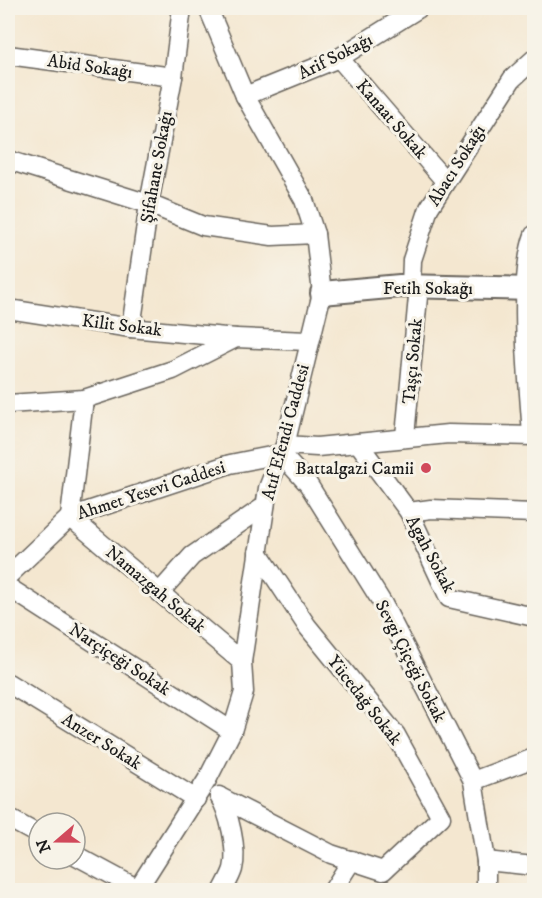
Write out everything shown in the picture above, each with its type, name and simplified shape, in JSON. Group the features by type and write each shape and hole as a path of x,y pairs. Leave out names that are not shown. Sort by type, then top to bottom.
{"street":[{"name":"Şifahane Sokağı","path":"131,328 149,204 173,77 182,8"},
{"name":"Atıf Efendi Caddesi","path":"138,890 207,780 232,731 244,692 242,662 268,488 283,449 321,293 315,234 304,200 246,96 208,8"},
{"name":"Arif Sokağı","path":"246,96 339,58 419,8"},
{"name":"Abid Sokağı","path":"8,55 173,77"},
{"name":"Kanaat Sokak","path":"339,58 445,181"},
{"name":"Abacı Sokağı","path":"415,286 412,260 418,234 429,208 512,79 534,59"},
{"path":"8,160 149,204 202,226 239,234 272,236 315,234"},
{"path":"533,436 527,363 531,245 534,235"},
{"name":"Fetih Sokağı","path":"321,293 415,286 531,289"},
{"name":"Taşçı Sokak","path":"405,436 415,286"},
{"name":"Kilit Sokak","path":"8,309 131,328 236,338 308,341"},
{"path":"8,404 84,399 173,370 236,338"},
{"path":"70,517 84,399"},
{"name":"Ahmet Yesevi Caddesi","path":"8,576 70,517 230,464 283,449 358,444 405,436 448,434 533,436"},
{"name":"Agah Sokak","path":"358,444 409,512 450,598 534,617"},
{"name":"Sevgi Çiçeği Sokak","path":"283,449 308,484 383,604 473,781 486,861 486,891"},
{"path":"160,592 192,556 265,506"},
{"path":"409,512 431,509 534,513"},
{"name":"Namazgah Sokak","path":"70,517 242,662"},
{"name":"Yücedağ Sokak","path":"220,797 299,839 383,871 441,817 396,735 307,626 258,552"},
{"name":"Narçiçeği Sokak","path":"8,587 232,731"},
{"name":"Anzer Sokak","path":"8,683 196,799"},
{"path":"473,781 534,758"},
{"path":"207,780 227,810 234,856 233,868 223,891"},
{"path":"8,818 27,828"},
{"path":"333,891 352,860"},
{"path":"486,861 534,866"},
{"path":"87,862 138,890"}],"place":[{"name":"Battalgazi Camii","path":"426,468"}]}
